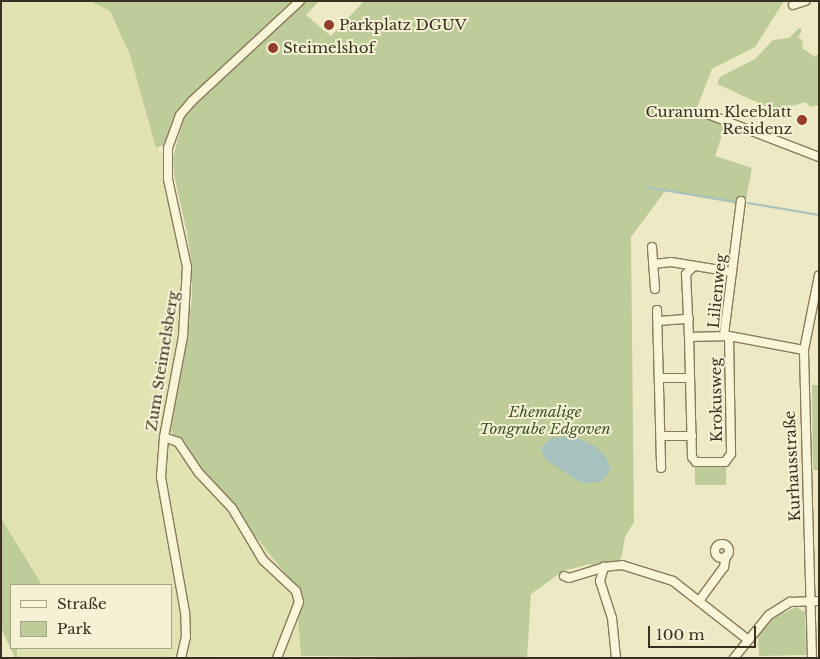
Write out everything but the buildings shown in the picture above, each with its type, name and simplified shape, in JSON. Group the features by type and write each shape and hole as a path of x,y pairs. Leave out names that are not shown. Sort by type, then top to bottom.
{"street":[{"name":"Zum Steimelsberg","path":"181,658 186,637 185,612 161,477 164,437 187,296 184,242 167,164 173,131 192,101 300,1"},
{"path":"793,5 805,1"},
{"path":"710,115 819,157"},
{"name":"Lilienweg","path":"741,203 726,335 804,350"},
{"path":"652,247 655,289"},
{"path":"653,264 671,262 732,272"},
{"path":"661,436 692,436 686,274 694,266"},
{"name":"Kurhausstraße","path":"812,658 804,350 819,275"},
{"path":"657,310 661,468"},
{"path":"658,321 689,319"},
{"path":"689,336 726,335"},
{"name":"Krokusweg","path":"692,436 692,457 696,462 725,462 731,454 726,335"},
{"path":"660,378 690,378"},
{"path":"164,437 178,442 199,473 232,508 263,560 296,591 299,602 277,658"},
{"path":"699,602 724,567 726,556 720,557 716,552 722,542"},
{"path":"564,576 569,578 604,567 622,565 662,576 747,639"},
{"path":"604,567 600,581 612,618 616,658"},
{"path":"734,658 747,639 769,615 790,602 819,601"}],"green space":[{"path":"1,1 90,1 110,11 130,55 156,148 164,153 164,174 185,267 180,336 166,429 171,431 296,588 301,656 17,658 17,649 172,649 172,584 41,584 1,518"},
{"name":"Ehemalige Tongrube Edgoven","path":"90,1 319,1 306,15 331,36 364,1 784,1 755,47 712,69 695,113 725,126 715,156 752,168 746,199 738,204 665,191 631,237 634,522 625,537 621,559 593,569 590,564 563,571 531,594 527,658 301,656 296,587 171,431 192,298 192,266 174,175 173,157 182,125 167,144 156,148 130,55 110,11"},
{"path":"799,28 802,30 798,37 803,41 802,48 815,57 819,53 819,105 810,107 806,102 792,106 790,113 783,114 717,84 720,77 755,59 773,40 789,38"},
{"path":"812,385 819,385 819,470 813,470"},
{"path":"695,466 726,467 726,485 695,485"},
{"path":"1,518 41,584 10,584 10,647 1,628"},
{"path":"796,607 805,612 806,655 759,656 758,636 773,618"},
{"path":"11,649 17,649 17,658 15,658"}],"water":[{"path":"573,436 594,446 605,456 611,468 602,482 581,483 546,460 541,448 551,438"}],"waterway":[{"path":"645,187 736,202"},
{"path":"748,203 819,215"}],"place":[{"name":"Parkplatz DGUV","path":"329,25"},
{"name":"Steimelshof","path":"273,48"},
{"name":"Curanum Kleeblatt Residenz","path":"802,120"}]}
